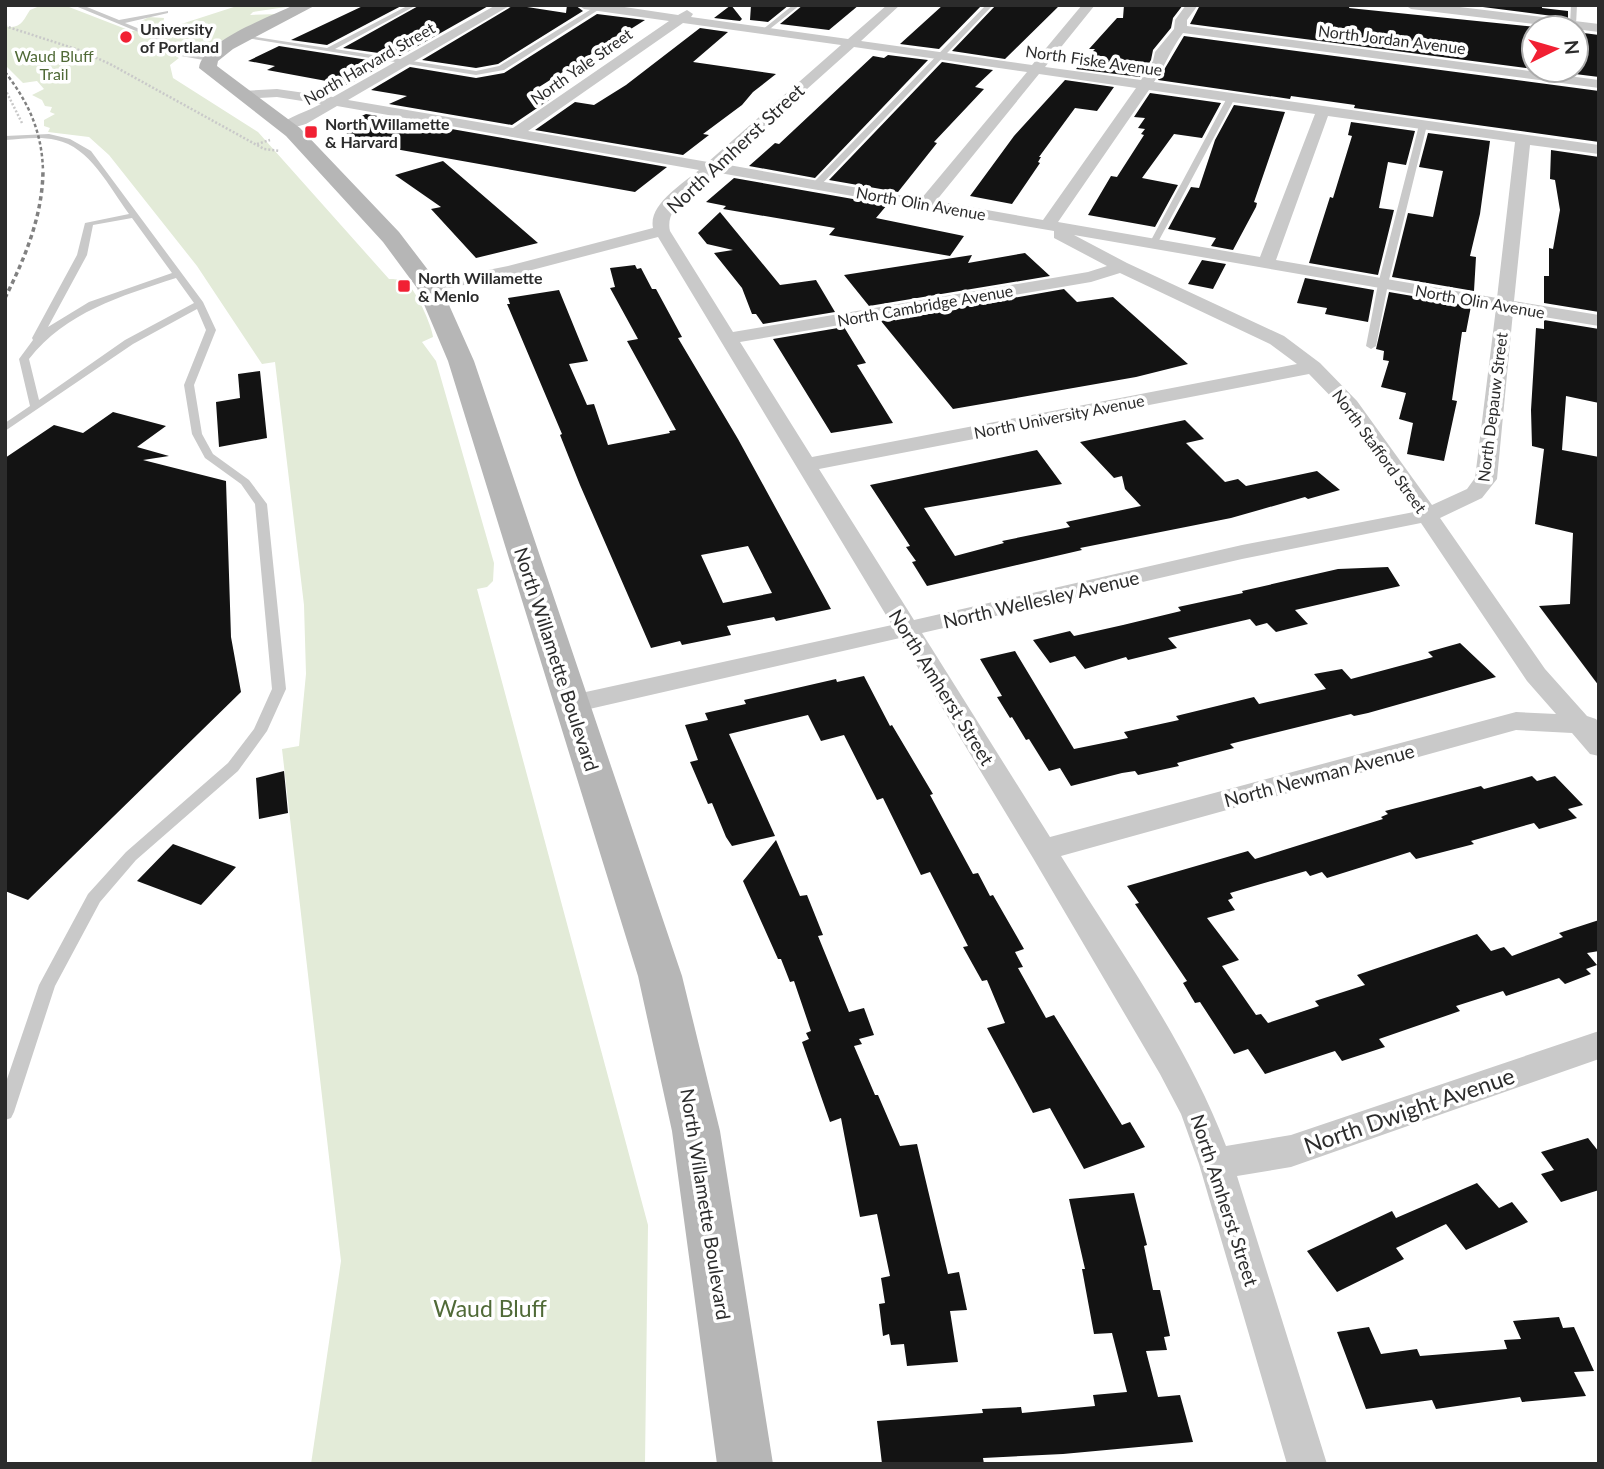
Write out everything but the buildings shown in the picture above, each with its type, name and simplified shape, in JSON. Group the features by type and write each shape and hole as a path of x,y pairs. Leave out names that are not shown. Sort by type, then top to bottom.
{"main road":[{"path":"209,58 243,37 308,5"},
{"name":"North Willamette Boulevard","path":"209,58 207,62 210,71 243,95 391,237 429,287 461,360 660,976 682,1062 708,1198 745,1464"}],"street":[{"name":"North Harvard Street","path":"286,137 302,121 505,5"},
{"name":"North Fiske Avenue","path":"584,5 1599,150"},
{"name":"North Yale Street","path":"516,132 699,5"},
{"name":"North Amherst Street","path":"894,5 668,205 660,222 662,231 1172,1064 1196,1110 1216,1164 1307,1464"},
{"path":"925,204 1089,5"},
{"path":"1047,225 1065,203 1180,29 1181,20 1192,5"},
{"path":"1412,5 1478,9 1520,16"},
{"name":"North Jordan Avenue","path":"1180,29 1599,83"},
{"name":"North Olin Avenue","path":"243,95 277,93 336,102 1599,321"},
{"path":"1266,263 1323,111"},
{"name":"North Depauw Street","path":"1428,516 1454,507 1483,487 1523,139"},
{"name":"North Stafford Street","path":"1047,225 1068,240 1121,267 1277,340 1313,367 1350,405 1536,675 1589,725 1599,747"},
{"path":"429,287 509,271 662,231"},
{"name":"North Cambridge Avenue","path":"728,338 1091,277 1121,267"},
{"name":"North University Avenue","path":"805,465 1313,367"},
{"name":"North Wellesley Avenue","path":"572,704 1271,546 1428,516"},
{"name":"North Newman Avenue","path":"1043,850 1516,721 1589,725"},
{"name":"North Dwight Avenue","path":"1216,1164 1291,1151 1599,1045"}],"lane":[{"path":"76,5 150,35 189,57 209,58"},
{"path":"328,50 414,5"},
{"path":"764,31 797,5"},
{"path":"816,185 990,5"},
{"path":"243,37 471,73 495,70 601,6"},
{"path":"120,22 166,12"},
{"path":"1153,244 1231,98"},
{"path":"1371,346 1383,284 1423,125"},
{"path":"5,138 54,136 72,141 94,160 200,304 211,330 189,385 191,410 197,435 209,456 245,482 261,503 279,689 260,731 233,767 131,856 94,898 47,985 5,1112"},
{"path":"35,406 23,359 82,255 89,223 136,215"},
{"path":"34,342 88,307 178,274"},
{"path":"5,428 130,342 200,304"}],"path":[{"path":"5,26 79,50 110,64 268,151 275,152 286,137"},
{"path":"5,89 25,128 26,137"}],"green space":[{"name":"Waud Bluff","path":"42,5 69,7 131,31 143,30 146,26 137,23 149,17 164,18 163,24 172,27 240,5 299,5 253,12 250,15 280,14 221,41 153,51 170,53 179,58 170,65 173,78 258,132 389,279 401,280 409,285 430,324 433,337 422,342 436,361 494,563 493,581 487,587 477,589 648,1225 645,1464 311,1464 341,1261 282,749 299,746 306,674 304,605 275,362 262,364 197,266 109,155 89,137 48,132 50,128 44,126 44,120 55,114 50,112 52,107 45,106 42,100 32,95 44,89 37,81 23,83 5,65 5,26 18,26 30,10"}],"railway":[{"path":"5,72 33,118 40,143 43,170"},
{"path":"5,298 32,236 40,203 43,170"}],"place":[{"name":"University of Portland","path":"126,37"},
{"name":"North Willamette & Harvard","path":"311,132"},
{"name":"North Willamette & Menlo","path":"404,286"}],"park label":[{"name":"Waud Bluff Trail","path":"54,64"}]}
